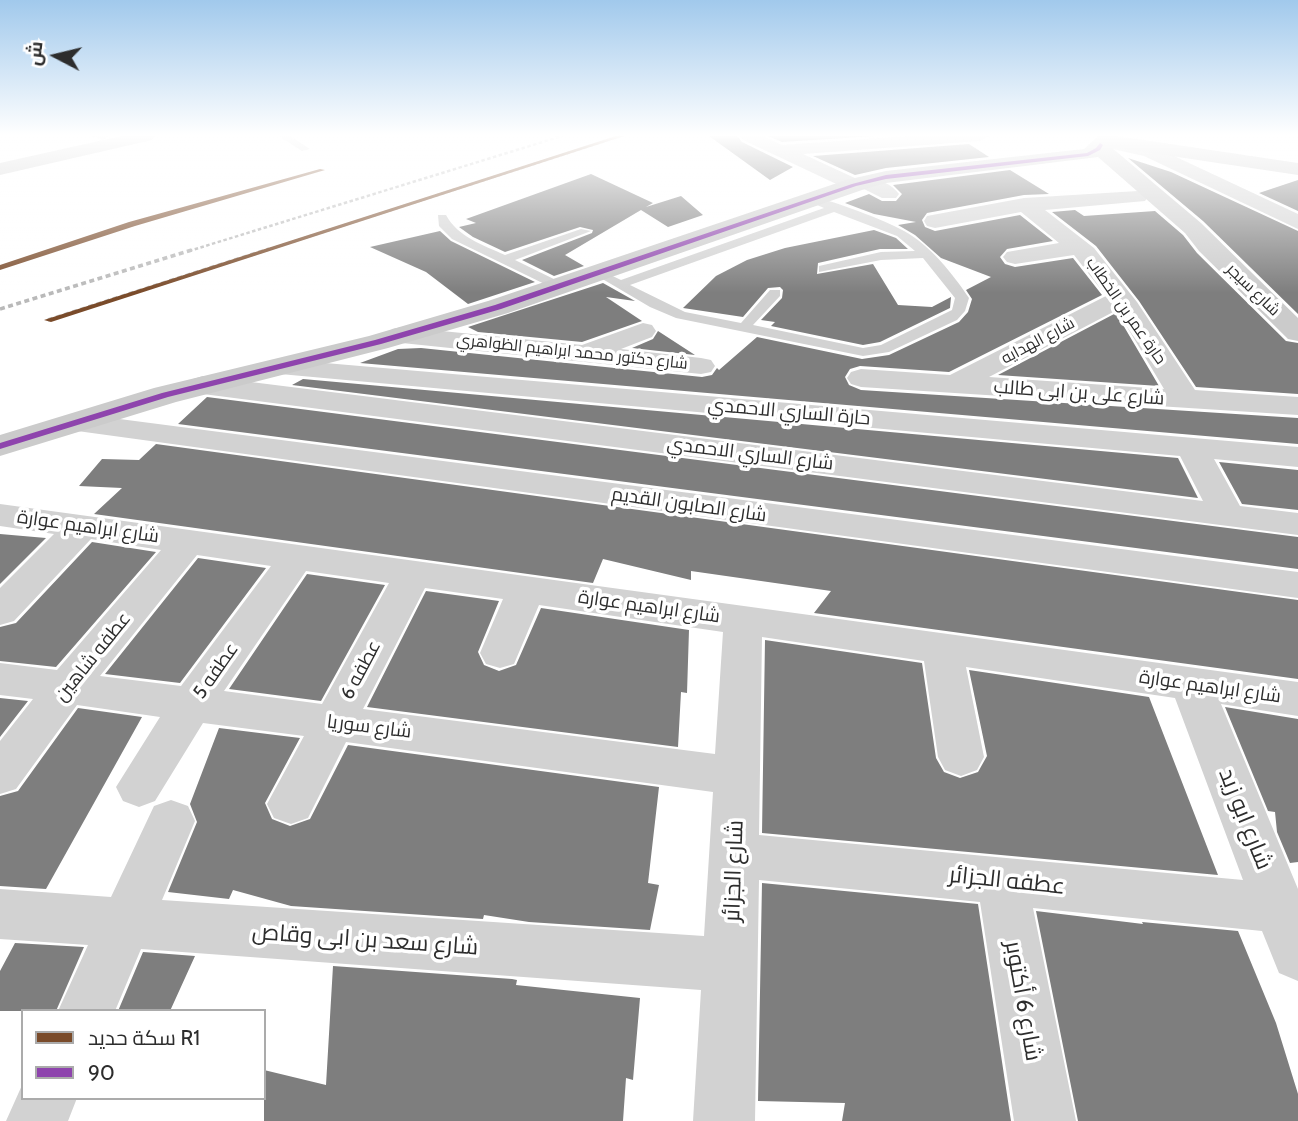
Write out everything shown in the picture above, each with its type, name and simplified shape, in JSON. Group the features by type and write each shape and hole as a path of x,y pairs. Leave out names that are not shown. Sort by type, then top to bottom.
{"main road":[{"path":"4,437 402,335 559,288 609,279 823,203 850,188"},
{"name":"شارع سيجر","path":"1132,188 1138,197 1174,229 1208,246"},
{"name":"شارع سيجر","path":"1145,188 1199,232 1208,246 1298,332"},
{"path":"4,437 81,423 165,395"}],"street":[{"path":"874,188 889,194"},
{"path":"1227,188 1298,222"},
{"path":"935,221 1024,204 1138,197"},
{"name":"حارة عمر بن الخطاب","path":"1024,204 1086,253 1121,298 1185,400"},
{"path":"1015,257 1079,247"},
{"name":"شارع الهدايه","path":"954,385 1121,298"},
{"path":"586,354 643,331"},
{"name":"شارع دكتور محمد ابراهيم الظواهري","path":"402,335 701,366"},
{"name":"حارة الساري الاحمدي","path":"279,367 1298,457"},
{"name":"شارع على بن ابى طالب","path":"861,378 1298,406"},
{"name":"شارع الساري الاحمدي","path":"203,385 1298,524"},
{"path":"624,439 637,398"},
{"path":"699,448 706,404"},
{"path":"771,457 777,411"},
{"path":"852,418 857,468"},
{"name":"شارع الصابون القديم","path":"81,423 1298,585"},
{"path":"929,425 937,478"},
{"path":"1014,432 1031,490"},
{"path":"1112,441 1138,504"},
{"path":"1192,448 1228,515"},
{"name":"شارع ابراهيم عوارة","path":"0,515 1298,699"},
{"path":"0,611 82,527"},
{"name":"عطفه شاهين","path":"0,775 66,688 188,542"},
{"name":"عطفه 5","path":"87,1009 125,923 155,804 192,704 297,557"},
{"name":"عطفه 6","path":"291,804 413,573"},
{"path":"500,653 526,590"},
{"name":"شارع الجزائر","path":"724,1121 743,621"},
{"path":"942,649 961,757"},
{"name":"شارع سوريا","path":"0,679 737,776"},
{"name":"شارع ابو زيد","path":"1191,684 1298,954"},
{"name":"عطفه الجزائر","path":"734,855 1280,908"},
{"name":"شارع 6 أكتوبر","path":"1002,880 1045,1121"},
{"name":"شارع سعد بن ابى وقاص","path":"0,914 730,965"},
{"path":"37,1121 46,1100"}],"lane":[{"path":"609,279 671,312 853,351 884,349 952,317 961,305 958,292 926,254 901,233 823,203"},
{"path":"442,217 445,226 456,236 559,288"},
{"path":"504,260 585,231"},
{"path":"823,269 881,256 926,254"},
{"path":"744,328 758,309 775,293"}],"building":[{"path":"551,188 622,188 653,203 646,207 681,196 703,215 668,227 641,210 565,255 584,266 554,276 522,260 592,233 593,230 580,227 505,252 473,237 459,227 476,223 466,219"},
{"path":"896,188 1040,188 1049,194 1024,195 927,213 922,220 925,227 935,231 1020,215 1053,241 1007,249 1000,257 1005,264 1015,267 1073,258 1102,295 949,372 860,366 850,369 845,377 849,385 861,390 1298,418 1298,444 360,363 398,349 421,348 702,377 712,375 717,368 719,370 757,337 862,359 889,355 959,322 968,312 972,299 966,290 991,277 941,258 915,235 898,225 916,222 874,214 845,203 869,194 882,201 896,201 902,194"},
{"path":"1164,188 1206,188 1298,231 1298,314 1203,221"},
{"path":"1273,188 1298,188 1298,211 1259,193"},
{"path":"1075,210 1084,216 1155,211 1183,235 1197,253 1286,341 1298,343 1298,394 1196,387 1139,301 1096,246 1052,212"},
{"path":"874,230 896,238 908,249 880,249 818,263 817,274 873,264 898,305 932,307 951,297 950,308 880,342 863,345 771,326 775,322 761,320 782,298 783,290 780,287 768,288 743,317 683,308 716,276 747,260 785,248"},
{"path":"440,231 451,241 535,282 468,304 426,272 370,247"},
{"path":"603,283 635,301 606,297 642,321 582,342 478,332 468,327"},
{"path":"1116,313 1159,386 998,375"},
{"path":"658,331 695,355 632,348 653,339"},
{"path":"303,379 1178,458 1198,498 292,385"},
{"path":"207,397 1298,537 1298,569 178,424"},
{"path":"156,444 1298,600 1298,679 814,613 831,591 691,571 691,580 603,559 593,583 94,514 122,488 79,486 102,459 139,460"},
{"path":"1219,462 1298,470 1298,510 1242,504"},
{"path":"0,534 46,538 0,584"},
{"path":"92,542 156,552 56,667 0,661 0,627 16,623"},
{"path":"198,558 266,568 180,683 105,674"},
{"path":"307,574 385,585 321,701 229,689"},
{"path":"426,591 499,601 478,652 484,665 499,671 516,665 541,608 689,630 687,693 681,692 678,747 367,707"},
{"path":"765,640 922,663 936,758 944,772 960,778 978,772 987,756 969,670 1149,697 1218,875 762,833"},
{"path":"0,698 28,701 0,737"},
{"path":"1225,707 1298,719 1298,862 1290,863 1277,832 1275,812 1268,811"},
{"path":"78,708 142,717 46,889 0,886 0,796 18,791"},
{"path":"219,728 300,738 265,803 272,819 290,826 310,819 348,745 659,787 648,883 659,885 650,930 529,922 484,915 483,919 291,906 233,890 229,899 168,892 197,822 190,804"},
{"path":"762,883 978,904 1011,1121 842,1121 845,1103 758,1101"},
{"path":"1036,911 1143,924 1142,922 1238,931 1276,1023 1298,1094 1298,1121 1078,1121"},
{"path":"15,943 84,947 57,1009 0,1011 0,971"},
{"path":"143,952 195,956 171,1009 119,1009"},
{"path":"333,966 512,979 517,980 516,985 640,998 633,1080 626,1078 623,1121 264,1121 266,1070 326,1085"}],"railway":[{"path":"189,251 392,188"},
{"path":"264,251 459,188"},
{"path":"0,309 195,249"},
{"path":"48,320 269,249"}],"rail line":[{"name":"R1","path":"0,268 132,224 258,188"},
{"name":"R1","path":"48,320 458,188"}],"transit line":[{"name":"90","path":"0,446 165,395 378,342 498,307 844,188"}]}
